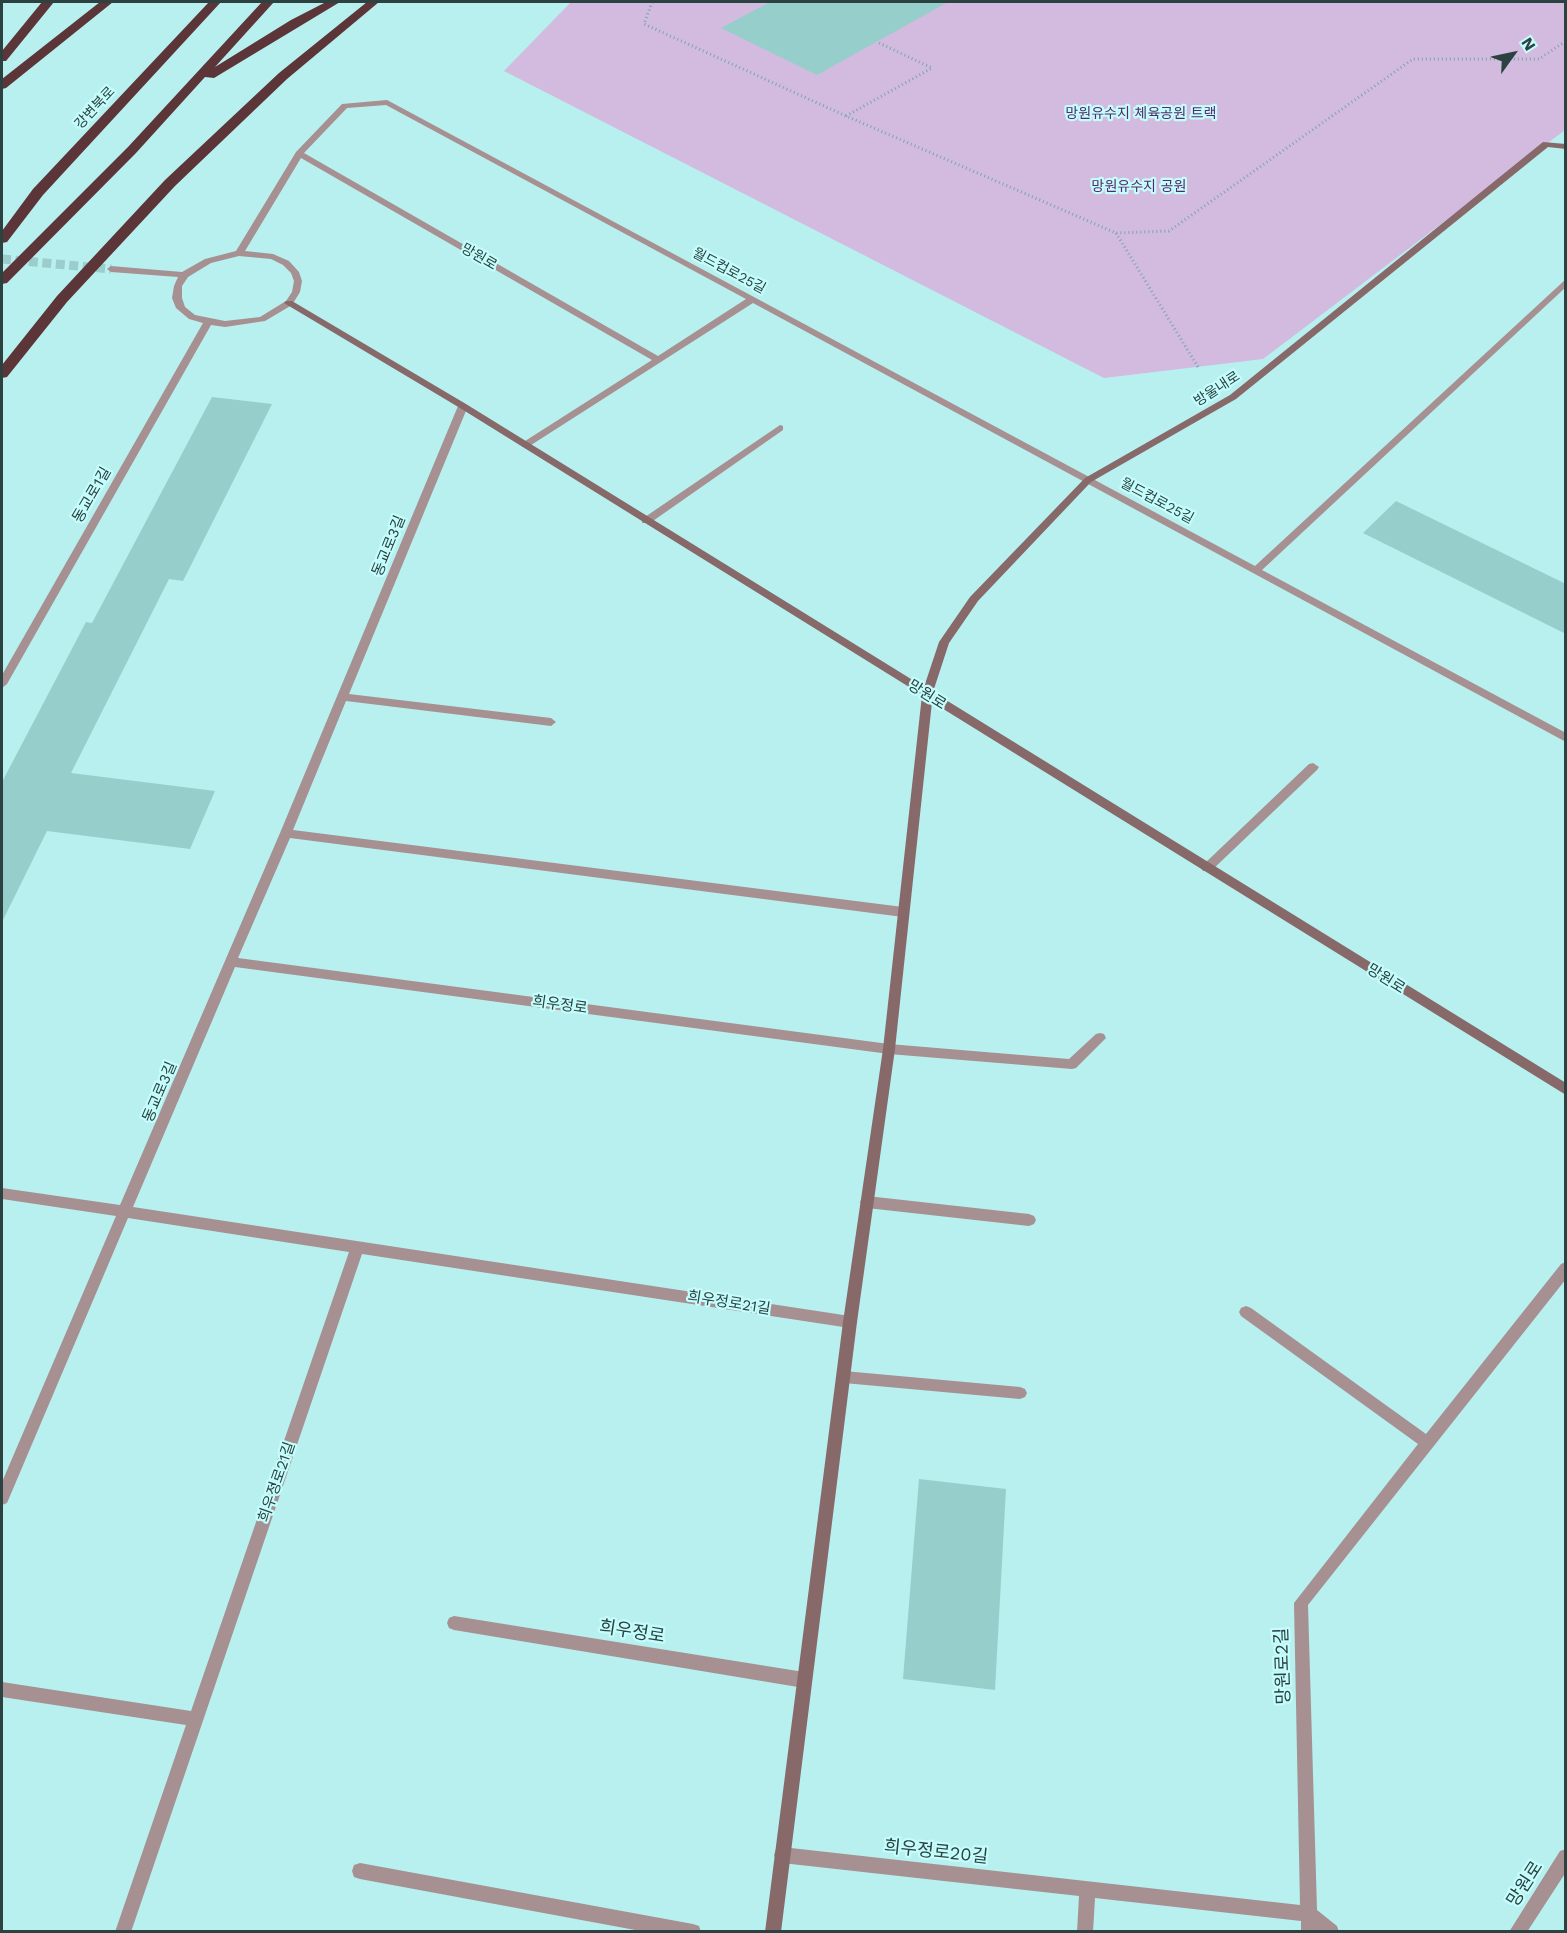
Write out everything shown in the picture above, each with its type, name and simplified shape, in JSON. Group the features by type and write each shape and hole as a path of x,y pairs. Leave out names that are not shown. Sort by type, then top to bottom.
{"highway":[{"path":"2,58 48,2"},
{"path":"2,85 107,2"},
{"name":"강변북로","path":"2,239 38,192 215,2"},
{"path":"2,280 132,150 268,2"},
{"path":"188,89 295,22 334,2"},
{"path":"2,374 62,299 170,183 283,76 373,2"}],"street":[{"name":"월드컵로25길","path":"239,253 299,154 345,106 387,102 1566,738"},
{"name":"방울내로","path":"927,695 944,642 974,600 1089,480 1233,397 1546,144 1566,147"},
{"name":"망원로","path":"299,154 659,360"},
{"path":"239,253 273,257 286,263 295,272 298,281 296,292 289,303 261,319 225,324 192,317 181,308 177,298 178,286 184,275 208,261 239,253"},
{"path":"111,269 184,275"},
{"path":"1256,570 1566,282"},
{"path":"525,445 753,299"},
{"name":"망원로","path":"289,303 463,406 1566,1090"},
{"name":"동교로1길","path":"2,684 208,322"},
{"name":"동교로3길","path":"2,1498 343,697 463,406"},
{"path":"646,521 780,428"},
{"path":"773,1932 850,1322 889,1048 927,695"},
{"path":"343,697 551,722"},
{"path":"1207,868 1313,767"},
{"path":"286,832 903,912"},
{"name":"희우정로","path":"231,962 889,1048 1072,1064 1100,1038"},
{"name":"희우정로21길","path":"2,1193 850,1322"},
{"path":"867,1202 1029,1220"},
{"name":"희우정로21길","path":"123,1932 358,1246"},
{"name":"망원로2길","path":"1309,1932 1301,1603 1566,1268"},
{"path":"1246,1312 1427,1443"},
{"path":"844,1377 1020,1393"},
{"name":"희우정로","path":"454,1623 804,1680"},
{"path":"2,1689 195,1719"},
{"name":"희우정로20길","path":"782,1854 1309,1914"},
{"name":"망원로","path":"1517,1932 1566,1857"},
{"path":"360,1871 693,1932"},
{"path":"1085,1932 1087,1888"},
{"path":"1309,1914 1331,1932"}],"path":[{"path":"652,2 644,24 846,116 1116,233 1169,231 1413,59 1539,59 1566,41"},
{"path":"846,116 932,68 877,42"},
{"path":"1116,233 1198,367"}],"green space":[{"name":"망원유수지 공원","path":"571,2 1565,2 1565,130 1263,359 1104,378 504,71"}],"building":[{"path":"770,2 948,2 817,75 721,28"},
{"path":"212,397 272,404 183,581 169,579 71,773 215,791 190,849 47,831 2,922 2,782 86,622 92,623"},
{"path":"1396,501 1566,584 1566,634 1363,533"},
{"path":"919,1479 1006,1489 995,1690 903,1679"}],"tunnel":[{"path":"2,259 111,269"}],"park label":[{"name":"망원유수지 체육공원 트랙","path":"1141,114"}]}
